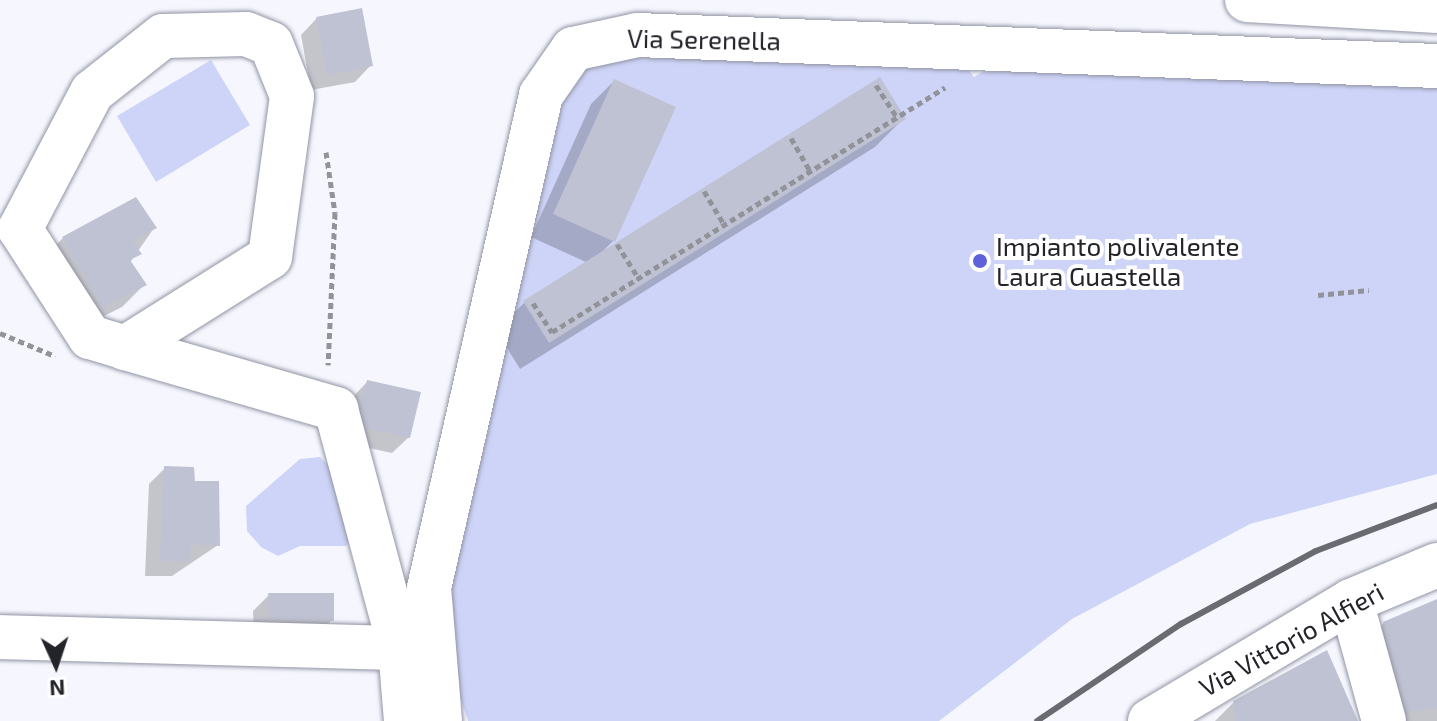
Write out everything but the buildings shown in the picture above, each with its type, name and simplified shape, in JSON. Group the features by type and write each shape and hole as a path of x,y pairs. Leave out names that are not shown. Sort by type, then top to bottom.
{"street":[{"path":"1247,0 1437,11"},
{"path":"125,348 270,257 292,96 271,44 246,34 163,36 92,92 22,220 26,240 90,337 125,348 336,409 400,648 406,721"},
{"name":"Via Serenella","path":"440,721 429,588 541,95 573,49 637,35 1437,66"},
{"name":"Via Vittorio Alfieri","path":"1150,721 1351,601 1437,565"},
{"path":"1351,601 1384,721"},
{"path":"0,637 400,648"}],"path":[{"path":"531,300 552,332 953,82"},
{"path":"876,85 898,119"},
{"path":"791,138 811,172"},
{"path":"704,191 725,226"},
{"path":"617,244 639,279"},
{"path":"1318,295 1369,290"}],"shaded area":[{"name":"Impianto polivalente Laura Guastella","path":"623,52 964,64 974,77 993,65 1437,84 1437,474 1250,524 1072,619 939,721 468,721 452,674 445,568 563,102 588,66"},
{"path":"211,60 250,125 156,182 117,116"},
{"path":"320,457 335,472 353,536 346,546 300,546 278,556 261,547 247,531 246,506 300,459"}],"railway":[{"path":"1037,721 1181,624 1316,551 1437,505"}],"place":[{"name":"Impianto polivalente Laura Guastella","path":"980,261"}]}
